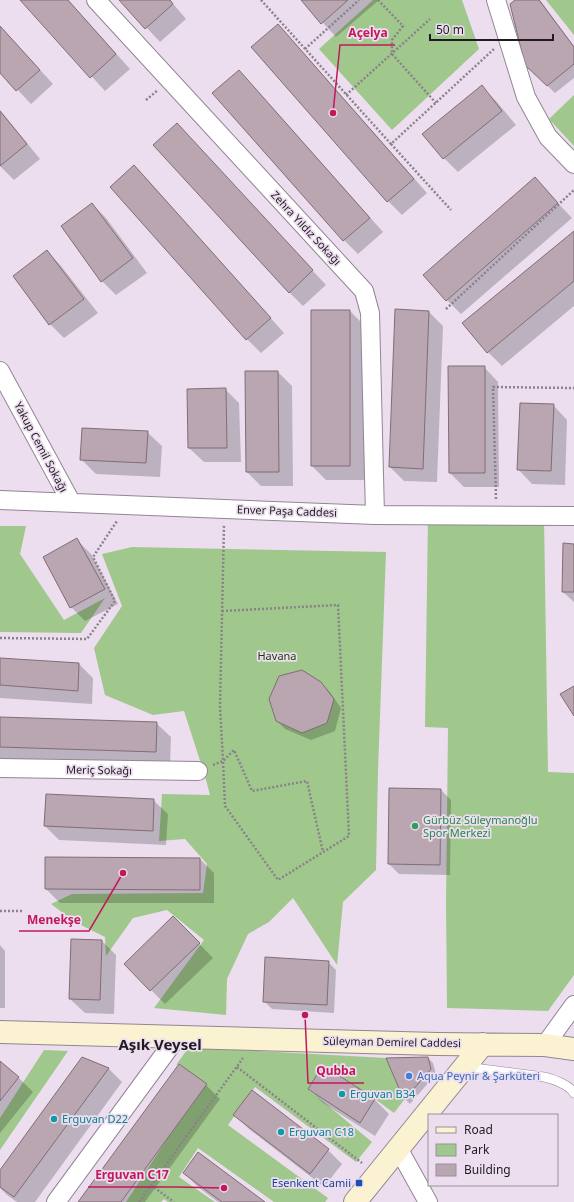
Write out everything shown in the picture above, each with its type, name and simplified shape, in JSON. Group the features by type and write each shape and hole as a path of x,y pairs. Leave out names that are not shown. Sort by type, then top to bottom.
{"main road":[{"name":"Süleyman Demirel Caddesi","path":"0,1032 483,1044 545,1045 574,1042"},
{"path":"355,1202 483,1044"},
{"name":"Süleyman Demirel Caddesi","path":"545,1045 574,1049"}],"street":[{"name":"Zehra Yıldız Sokağı","path":"96,0 364,291 370,313 374,514"},
{"path":"496,0 526,97 548,137 574,164"},
{"name":"Yakup Cemil Sokağı","path":"0,371 71,502"},
{"name":"Enver Paşa Caddesi","path":"0,500 374,514 574,516"},
{"name":"Meriç Sokağı","path":"0,768 198,771"},
{"path":"545,1045 574,1005"},
{"path":"56,1202 177,1036"},
{"path":"398,1148 428,1202"}],"lane":[{"path":"464,1067 544,1077 556,1081 573,1091"}],"path":[{"path":"261,0 451,210"},
{"path":"305,49 359,0"},
{"path":"378,0 403,26 392,40 392,54 436,103"},
{"path":"346,95 430,19"},
{"path":"391,144 507,37"},
{"path":"446,309 574,190"},
{"path":"497,516 493,387 574,388"},
{"path":"0,638 87,640 115,601 93,557 128,504"},
{"path":"222,611 338,605 349,836 278,880 225,806 220,706 222,611 225,508"},
{"path":"198,771 223,761 234,750 252,791 307,781 323,852"},
{"path":"0,910 24,911"},
{"path":"139,1202 258,1039"},
{"path":"237,1067 377,1175"},
{"path":"151,1185 174,1202"}],"green space":[{"path":"373,0 462,0 479,49 392,130 319,49"},
{"path":"546,0 574,0 574,35"},
{"path":"574,95 574,146 549,119"},
{"path":"428,515 544,517 548,772 574,773 574,975 548,1011 447,1008 446,903 448,728 425,727"},
{"path":"0,526 26,526 20,554 64,620 105,598 81,633 0,632"},
{"name":"Havana","path":"132,547 386,552 376,870 343,902 337,965 293,898 269,922 248,934 227,979 226,1015 154,1008 204,940 167,910 133,918 106,956 105,937 75,922 51,904 72,894 203,893 207,864 185,839 159,841 162,794 210,795 184,711 153,715 105,695 94,648 122,606 102,554"},
{"path":"189,1047 386,1058 404,1100 394,1113 323,1066 308,1089 372,1142 356,1162 255,1087 228,1125 328,1198 325,1202 274,1202 198,1148 179,1177 215,1202 168,1202 164,1199 161,1202 126,1202 173,1130 206,1084 179,1064 176,1065"},
{"path":"44,1050 68,1051 0,1150 0,1118"}],"building":[{"path":"20,0 68,0 116,54 90,78"},
{"path":"119,0 170,0 173,4 145,29"},
{"path":"301,0 348,0 321,24"},
{"path":"515,0 539,0 574,47 574,64 547,86 525,65 510,4"},
{"path":"278,24 414,179 387,202 251,47"},
{"path":"0,26 40,70 16,91 0,73"},
{"path":"239,70 370,218 343,241 212,93"},
{"path":"482,85 502,111 443,159 422,134"},
{"path":"0,111 27,144 0,166"},
{"path":"177,123 313,270 289,293 153,145"},
{"path":"134,165 271,318 246,340 110,187"},
{"path":"535,177 558,203 446,301 423,275"},
{"path":"92,203 133,258 101,282 61,226"},
{"path":"574,231 574,281 487,353 462,323"},
{"path":"47,250 84,299 49,325 13,276"},
{"path":"395,309 429,311 423,469 389,467"},
{"path":"311,310 350,310 350,466 311,466"},
{"path":"448,366 485,366 485,473 449,473"},
{"path":"245,371 278,371 279,472 246,472"},
{"path":"226,388 227,448 188,448 187,389"},
{"path":"520,403 554,404 551,471 517,470"},
{"path":"82,428 148,431 146,463 80,460"},
{"path":"77,538 105,589 70,608 43,557"},
{"path":"563,543 574,544 574,592 562,592"},
{"path":"0,658 79,663 78,691 0,685"},
{"path":"302,670 321,682 334,699 327,723 302,733 276,721 269,699 279,676"},
{"path":"574,686 574,716 560,694"},
{"path":"0,717 157,722 156,752 0,747"},
{"name":"Gürbüz Süleymanoğlu Spor Merkezi","path":"389,788 441,789 440,865 388,864"},
{"path":"46,794 154,799 153,831 44,826"},
{"path":"45,857 200,858 200,890 45,889"},
{"path":"173,916 200,943 150,991 124,964"},
{"path":"71,939 102,940 100,1000 69,999"},
{"path":"265,957 329,961 327,1005 263,1002"},
{"name":"Erguvan D22","path":"82,1057 109,1068 14,1197 0,1187 0,1170"},
{"name":"Aqua Peynir & Şarküteri","path":"428,1057 431,1069 404,1100 386,1058"},
{"path":"0,1061 19,1077 0,1101"},
{"path":"179,1064 207,1084 121,1202 78,1202"},
{"name":"Erguvan B34","path":"323,1065 375,1099 360,1123 308,1089"},
{"name":"Erguvan C18","path":"252,1090 329,1149 310,1174 233,1115"},
{"path":"198,1152 265,1202 222,1202 183,1173"}],"place":[{"name":"Açelya","path":"333,113"},
{"name":"Gürbüz Süleymanoğlu Spor Merkezi","path":"415,826"},
{"name":"Menekşe","path":"123,873"},
{"name":"Qubba","path":"305,1015"},
{"name":"Aqua Peynir & Şarküteri","path":"409,1076"},
{"name":"Erguvan B34","path":"342,1094"},
{"name":"Erguvan D22","path":"54,1119"},
{"name":"Erguvan C18","path":"281,1132"},
{"name":"Esenkent Camii","path":"359,1183"},
{"name":"Erguvan C17","path":"224,1188"}],"district":[{"name":"Aşık Veysel","path":"160,1045"}]}
